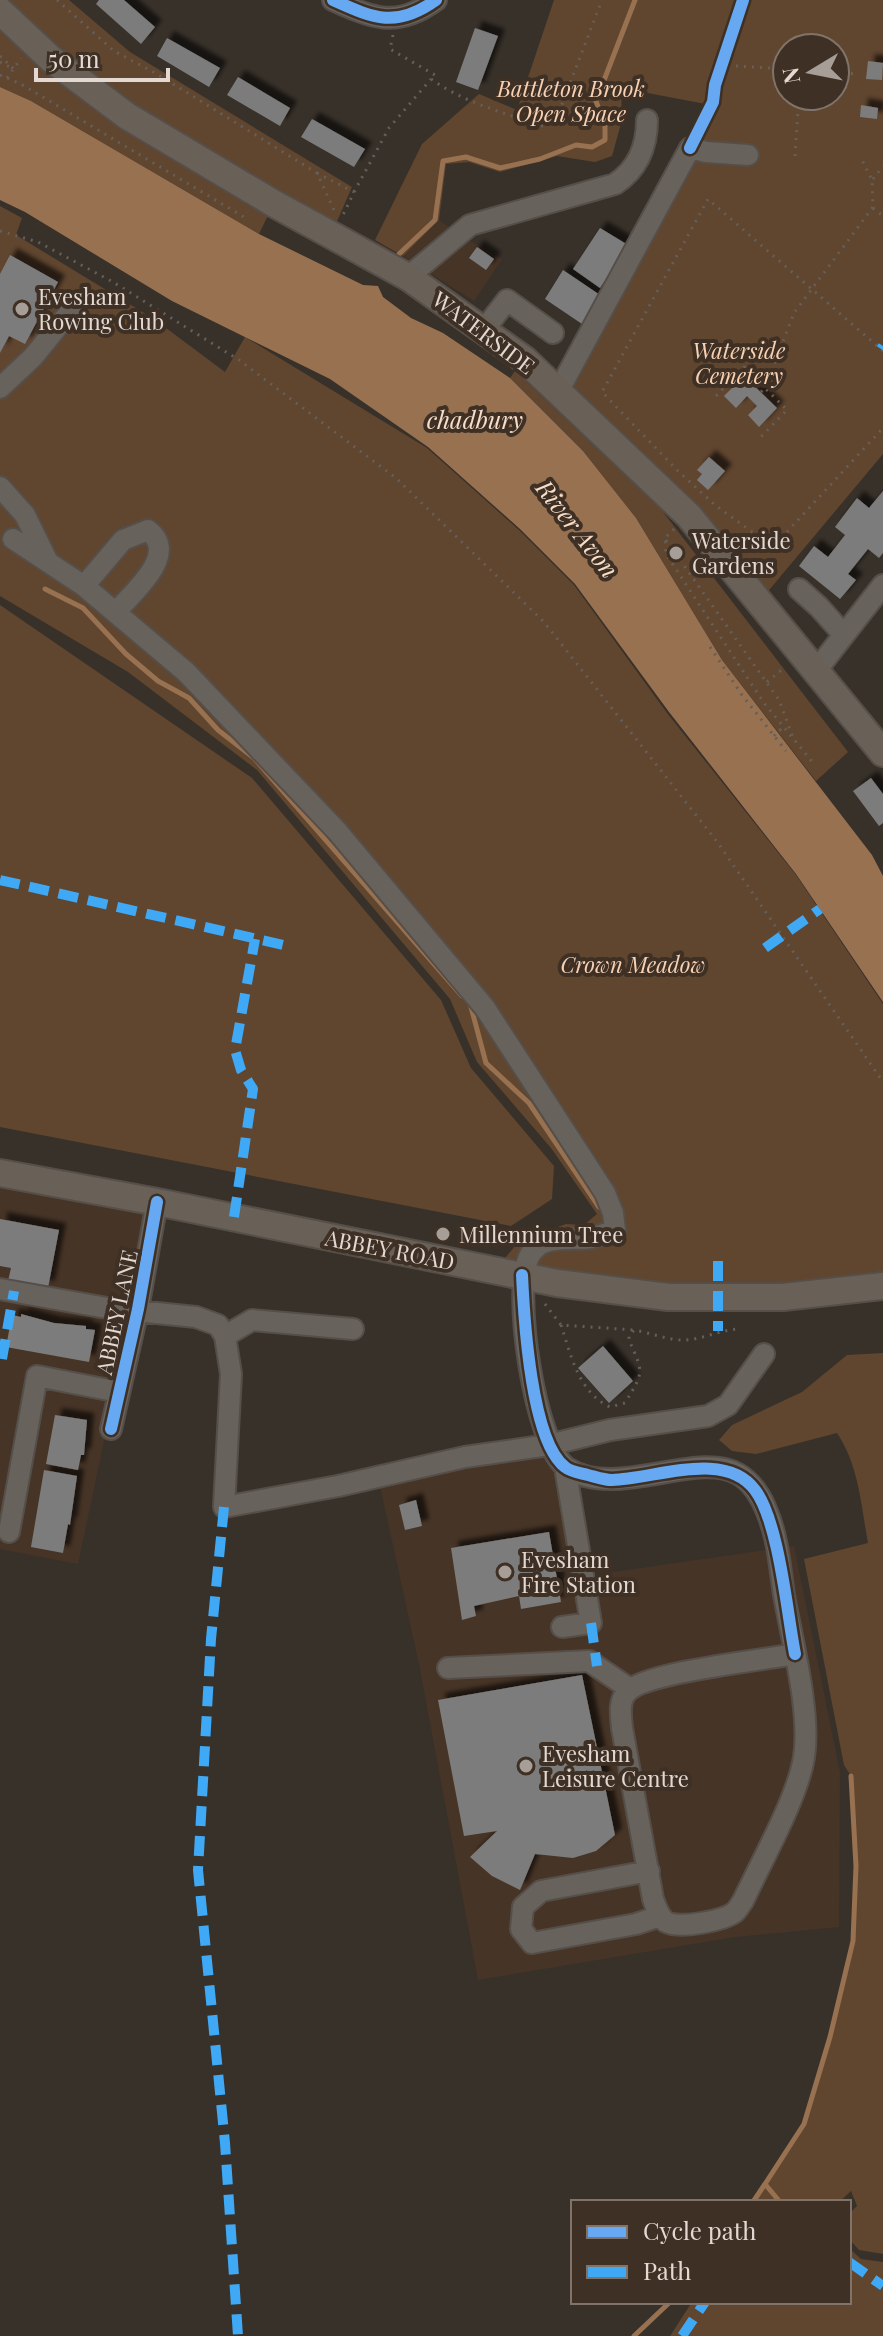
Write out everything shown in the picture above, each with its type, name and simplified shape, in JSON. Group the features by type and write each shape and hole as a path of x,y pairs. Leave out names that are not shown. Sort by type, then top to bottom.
{"main road":[{"name":"WATERSIDE","path":"0,11 51,59 127,116 273,203 408,277 525,360 689,516 883,753"},
{"name":"ABBEY ROAD","path":"0,1173 557,1283 668,1297 783,1297 883,1286"}],"street":[{"path":"333,0 368,16 383,19 410,15 436,0"},
{"path":"408,277 470,225 615,184 627,176 639,160 647,139 647,120"},
{"path":"559,390 690,148 748,155"},
{"path":"483,331 507,300 553,333"},
{"path":"0,388 33,357 77,303"},
{"path":"0,487 25,515 48,564"},
{"path":"84,586 123,540 148,530 156,536 161,547 154,567 116,612"},
{"path":"13,539 84,586 186,672 337,831 485,1008 605,1193 613,1213 615,1230 592,1237 543,1243 531,1254 522,1275 525,1335 536,1396 549,1445 565,1467 591,1623 562,1627"},
{"path":"815,672 883,585"},
{"path":"799,589 844,635"},
{"name":"ABBEY LANE","path":"111,1429 138,1309 157,1202"},
{"name":"ABBEY LANE","path":"0,1289 107,1308 196,1317 218,1325 225,1336"},
{"path":"353,1329 252,1320 225,1336 231,1374 224,1507 338,1486 465,1457 549,1445 610,1430 708,1416 728,1405 764,1354"},
{"path":"9,1532 37,1376 119,1392"},
{"path":"565,1467 609,1481 715,1468 738,1474 755,1489 768,1513 795,1654 806,1736 804,1760 789,1800 743,1901 735,1912 710,1921 666,1922 653,1899 622,1728 624,1695 630,1689 652,1680 795,1654"},
{"path":"448,1668 589,1661 630,1689"},
{"path":"649,1871 541,1891 523,1907 521,1929 532,1943 636,1924 660,1916"}],"path":[{"path":"57,0 114,51 354,192"},
{"path":"431,79 470,102 545,127 562,104 602,0"},
{"path":"317,173 340,221 389,128 435,75 390,49 398,17"},
{"path":"0,56 14,69 0,62"},
{"path":"736,66 771,68"},
{"path":"851,74 856,74"},
{"path":"0,75 21,84 244,217"},
{"path":"795,156 798,112"},
{"path":"763,390 794,313 873,207 872,180 862,160"},
{"path":"872,180 883,166"},
{"path":"883,351 708,199 602,392 715,505 773,547 883,428"},
{"path":"873,207 883,216"},
{"path":"0,231 38,242 113,282 239,360 396,478 544,622 718,843 883,1082"},
{"path":"716,396 744,367 763,390 787,410 759,439"},
{"path":"665,538 689,516"},
{"path":"665,538 666,554 682,580 781,729 814,764"},
{"path":"665,538 779,700 795,741"},
{"path":"710,647 786,751"},
{"path":"774,736 781,729"},
{"path":"522,1275 561,1325 575,1369 595,1396 610,1407 625,1403 640,1380 641,1368 629,1340 634,1330"},
{"path":"561,1325 634,1330 677,1340 738,1329"}],"shaded area":[{"path":"439,220 502,259 474,301 403,256"},
{"path":"0,1179 145,1207 133,1304 78,1564 0,1549"},
{"path":"549,1445 585,1576 794,1546 840,1772 839,1927 735,1937 478,1980 419,1664 378,1477"}],"green space":[{"path":"0,0 69,0 130,52 352,187 331,235 274,203 259,234 31,101 0,87"},
{"name":"Waterside Cemetery","path":"554,0 883,0 883,454 760,601 559,390 711,105 621,88 622,120 612,156 595,162 557,156 500,172 469,162 446,164 439,220 403,256 375,240 422,144 479,94 517,110"},
{"name":"Crown Meadow","path":"0,206 22,218 16,235 154,319 225,372 245,337 427,448 519,530 574,585 667,713 796,875 883,1004 883,1284 650,1291 497,1268 519,1241 566,1224 584,1225 597,1214 551,1148 477,1062 450,999 257,770 128,672 0,596"},
{"name":"Waterside Gardens","path":"515,371 660,508 848,752 816,781 722,660 636,518 583,451 510,378"},
{"path":"0,605 252,778 441,1000 471,1068 554,1166 552,1199 511,1226 0,1127"},
{"path":"883,1353 883,2254 859,2250 851,2241 851,2212 857,2206 851,2191 841,2200 756,2198 804,2124 830,2037 853,1941 856,1866 851,1776 844,1765 804,1559 868,1543 858,1486 850,1459 837,1433 756,1454 732,1451 719,1440 732,1425 802,1392 847,1355"},
{"path":"851,2250 861,2259 883,2262 883,2336 670,2336 691,2304 851,2304"}],"water":[{"name":"chadbury","path":"0,87 31,101 259,234 363,285 378,286 383,297 411,318 443,333 510,378 583,451 636,518 722,660 872,855 883,876 883,1002 796,874 669,712 575,584 520,529 428,447 330,379 172,301 0,200"}],"building":[{"path":"99,0 124,0 155,27 141,44 96,4"},
{"path":"475,28 498,36 478,90 456,82"},
{"path":"167,38 220,68 209,87 157,56"},
{"path":"868,61 883,63 882,80 866,79"},
{"path":"238,77 290,108 280,126 227,95"},
{"path":"861,105 878,108 877,119 860,117"},
{"path":"312,119 365,149 354,167 301,137"},
{"path":"600,228 628,245 600,288 573,269"},
{"path":"477,247 494,259 486,270 469,258"},
{"name":"Evesham Rowing Club","path":"10,255 58,282 25,344 9,336 0,353 0,274"},
{"path":"563,270 600,295 582,324 545,299"},
{"path":"744,376 777,408 759,427 748,415 757,406 747,396 736,408 724,396"},
{"path":"709,457 725,471 708,490 697,480 702,474 697,470"},
{"path":"883,491 883,553 879,558 868,549 848,574 856,580 840,599 799,566 814,546 828,557 845,535 835,527 857,498 869,508"},
{"path":"871,778 883,794 883,823 879,826 853,791"},
{"path":"0,1219 59,1230 48,1288 8,1281 11,1268 0,1266"},
{"path":"21,1314 95,1330 89,1362 6,1347 12,1315 21,1317"},
{"path":"603,1346 633,1381 609,1403 578,1368"},
{"path":"55,1415 87,1420 84,1455 81,1455 78,1470 46,1464"},
{"path":"44,1470 77,1476 63,1553 31,1547"},
{"path":"416,1500 422,1526 405,1530 399,1505"},
{"name":"Evesham Fire Station","path":"549,1532 561,1602 521,1609 519,1596 474,1606 476,1616 462,1620 451,1548"},
{"name":"Evesham Leisure Centre","path":"582,1675 615,1835 596,1851 573,1858 535,1854 520,1890 492,1876 470,1857 497,1831 464,1836 438,1700"}],"waterway":[{"path":"399,254 435,220 443,161 466,157 500,168 540,159 576,145 592,147 605,140 605,126 596,101 635,0"},
{"path":"45,589 83,608 126,654 158,681 189,698 218,730 254,758 462,996"},
{"path":"471,1007 486,1063 529,1103 599,1207"},
{"path":"778,2200 765,2184 804,2124 830,2037 853,1941 856,1866 851,1776"},
{"path":"754,2200 765,2184"},
{"path":"634,2336 668,2304"}],"marked path":[{"path":"0,880 288,946"},
{"path":"765,948 820,909"},
{"path":"234,1217 253,1089 241,1070 235,1050 255,939"},
{"path":"718,1261 718,1331"},
{"path":"2,1359 14,1291"},
{"path":"224,1507 211,1639 198,1870 225,2143 238,2336"},
{"path":"591,1623 597,1666"},
{"path":"851,2263 883,2286"},
{"path":"682,2336 704,2304"}],"cycle path":[{"path":"333,0 384,18 409,15 436,0"},
{"path":"690,148 713,102 715,85 743,0"},
{"path":"111,1429 138,1309 157,1202"},
{"path":"522,1275 537,1406 553,1453 570,1470 606,1480 688,1469 726,1471 742,1478 755,1490 770,1523 795,1654"}],"place":[{"name":"Evesham Rowing Club","path":"22,309"},
{"name":"Waterside Gardens","path":"676,553"},
{"name":"Millennium Tree","path":"443,1234"},
{"name":"Evesham Fire Station","path":"505,1572"},
{"name":"Evesham Leisure Centre","path":"526,1766"}],"park label":[{"name":"Battleton Brook Open Space","path":"571,100"}],"water label":[{"name":"River Avon","path":"578,528"}]}
